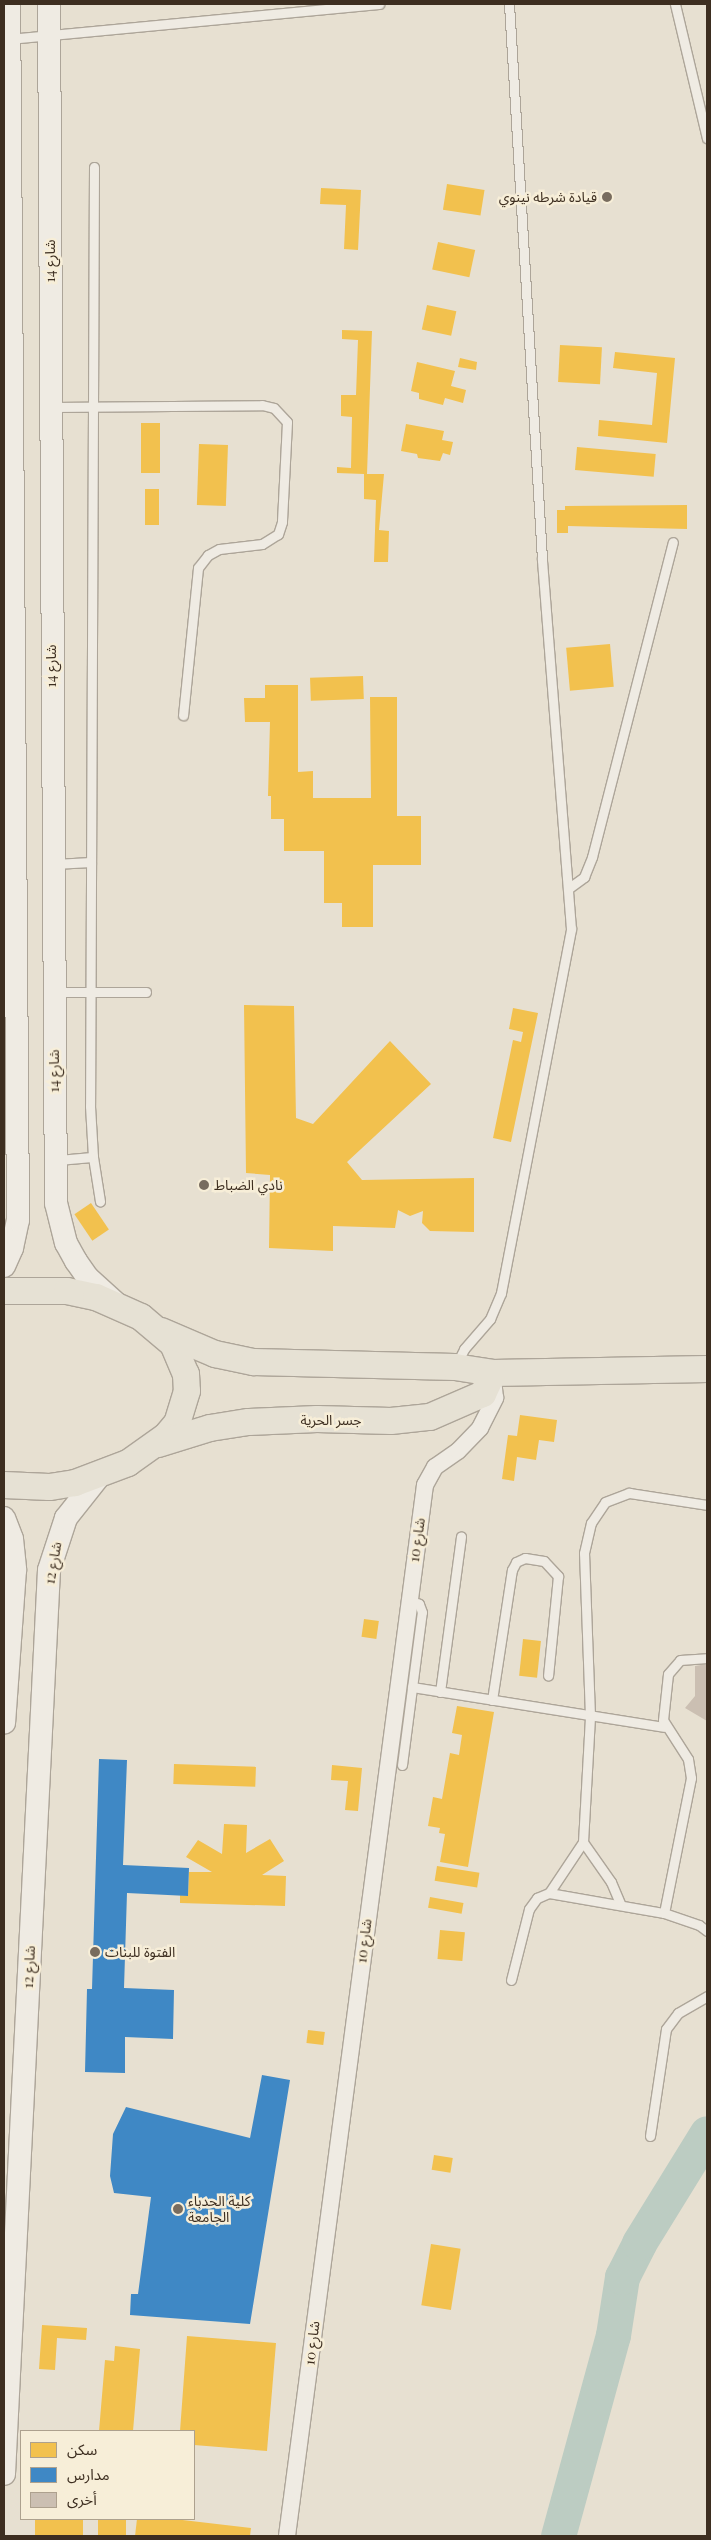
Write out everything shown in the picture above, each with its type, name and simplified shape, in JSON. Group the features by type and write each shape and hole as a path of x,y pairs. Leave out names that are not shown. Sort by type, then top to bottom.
{"main road":[{"path":"4,1291 67,1291 120,1306 161,1331 215,1354 254,1362 455,1367 493,1373 702,1370"},
{"path":"4,1484 49,1487 100,1475 153,1446 177,1423 187,1391 181,1358 161,1331"},
{"name":"جسر الحرية","path":"153,1446 190,1433 239,1423 316,1419 391,1421 430,1417 483,1394 493,1373"}],"street":[{"path":"4,1266 12,1248 18,1220 9,695 9,4"},
{"name":"شارع 14","path":"49,4 52,864 56,1203 66,1243 88,1278 120,1306"},
{"name":"شارع 10","path":"286,2536 408,1599 427,1478 435,1467 458,1451 480,1428 495,1398 493,1373"},
{"name":"شارع 12","path":"4,2474 9,2213 49,1570 66,1518 100,1475"},
{"path":"4,1518 12,1540 15,1570 4,1723"}],"lane":[{"path":"8,39 50,38 379,4"},
{"path":"455,1367 464,1349 490,1319 501,1293 569,949 569,888 542,559 509,4"},
{"path":"675,4 707,138"},
{"path":"94,167 91,862 93,1157 100,1201"},
{"path":"50,407 262,404 274,408 287,422 282,522 278,534 262,544 219,548 208,555 198,568 183,715"},
{"path":"569,888 584,877 595,850 673,542"},
{"path":"52,864 91,862"},
{"path":"54,992 146,992"},
{"path":"54,1160 93,1157"},
{"path":"549,1893 583,1842 590,1716 584,1558 588,1533 595,1515 613,1497 629,1492 707,1505"},
{"path":"440,1692 461,1536"},
{"path":"492,1700 512,1570 516,1562 525,1558 544,1561 558,1576 548,1676"},
{"path":"402,1765 422,1612 419,1604 408,1599"},
{"path":"664,1913 691,1778 684,1751 664,1727 662,1714 670,1668 680,1660 707,1658"},
{"path":"412,1687 664,1727"},
{"path":"583,1842 611,1882 621,1905"},
{"path":"511,1980 529,1909 537,1898 549,1893 664,1913 699,1924 707,1931"},
{"path":"650,2136 666,2029 678,2014 707,1996"}],"building: سكن":[{"path":"447,184 485,190 480,216 443,210"},
{"path":"321,188 361,190 358,250 344,249 346,205 320,204"},
{"path":"438,242 475,250 469,277 432,269"},
{"path":"427,305 456,311 451,336 422,329"},
{"path":"342,330 372,331 367,474 384,474 379,530 389,531 388,562 374,562 376,500 364,499 364,474 337,473 337,467 351,468 352,417 341,416 341,395 356,395 358,340 342,339"},
{"path":"560,345 602,347 600,384 558,382"},
{"path":"615,352 675,358 667,443 598,436 599,420 652,425 657,373 613,368"},
{"path":"460,358 477,362 476,370 458,367"},
{"path":"417,362 455,371 451,386 466,390 463,403 445,398 443,405 419,399 419,393 411,391"},
{"path":"141,423 160,423 160,473 141,473"},
{"path":"406,424 444,431 442,440 453,442 450,455 443,453 440,461 418,458 417,454 401,451"},
{"path":"199,444 228,445 226,506 197,505"},
{"path":"577,447 656,454 654,477 575,470"},
{"path":"145,489 159,489 159,525 145,525"},
{"path":"687,505 687,529 568,526 568,533 557,533 557,510 565,510 565,506"},
{"path":"610,644 614,687 570,691 566,648"},
{"path":"363,676 364,699 311,701 310,678"},
{"path":"265,685 298,685 298,772 313,771 313,798 371,798 370,697 397,697 397,816 421,816 421,865 373,865 373,927 342,927 342,903 324,903 324,851 284,851 284,819 271,819 271,796 268,796 270,722 245,722 244,698 265,698"},
{"path":"244,1005 294,1006 296,1118 313,1124 390,1041 431,1084 347,1162 362,1180 474,1178 474,1232 430,1231 422,1223 423,1211 410,1216 398,1210 395,1228 333,1226 333,1251 269,1248 270,1175 246,1173"},
{"path":"513,1008 538,1013 511,1142 493,1138 513,1040 521,1042 523,1032 509,1029"},
{"path":"91,1203 109,1230 92,1241 74,1214"},
{"path":"520,1415 557,1420 554,1442 539,1440 536,1460 517,1457 514,1481 502,1479 508,1435 517,1436"},
{"path":"364,1619 379,1621 376,1639 361,1637"},
{"path":"523,1639 541,1641 537,1678 519,1676"},
{"path":"457,1706 494,1712 468,1867 440,1862 445,1834 439,1833 440,1828 428,1826 433,1797 442,1799 450,1753 459,1755 462,1735 452,1733"},
{"path":"174,1764 256,1767 255,1787 173,1784"},
{"path":"332,1765 362,1768 358,1811 345,1810 348,1781 331,1780"},
{"path":"224,1824 247,1825 246,1853 270,1839 284,1861 262,1875 286,1876 285,1906 180,1903 180,1895 188,1896 189,1872 212,1872 186,1857 198,1840 222,1854"},
{"path":"437,1866 479,1873 477,1888 435,1881"},
{"path":"430,1897 463,1903 462,1914 428,1908"},
{"path":"440,1930 465,1932 462,1961 437,1959"},
{"path":"308,2030 325,2032 323,2045 306,2043"},
{"path":"434,2155 453,2158 450,2173 432,2170"},
{"path":"431,2244 461,2249 451,2310 421,2305"},
{"path":"42,2325 87,2328 86,2340 57,2338 55,2370 39,2369"},
{"path":"187,2336 276,2343 267,2451 195,2445 195,2430 180,2430"},
{"path":"115,2346 140,2349 133,2430 99,2430 105,2360 114,2361"},
{"path":"35,2520 83,2520 83,2536 35,2536"},
{"path":"98,2520 126,2520 126,2536 98,2536"},
{"path":"137,2520 183,2520 251,2528 250,2536 135,2536"}],"building: مدارس":[{"path":"99,1759 127,1760 123,1865 189,1868 188,1896 127,1893 124,1988 174,1990 173,2039 125,2037 125,2073 85,2072 87,1989 92,1989"},
{"path":"262,2075 290,2080 250,2324 130,2315 131,2294 138,2294 151,2197 114,2193 110,2176 113,2134 126,2107 250,2138"}],"building: أخرى":[{"path":"707,1664 707,1721 685,1708 695,1696 695,1666"}],"waterway":[{"path":"558,2536 613,2335 622,2277 639,2243 707,2133"}],"place":[{"name":"قيادة شرطه نينوي","path":"607,197"},
{"name":"نادي الضباط","path":"204,1185"},
{"name":"الفتوة للبنات","path":"95,1952"},
{"name":"كلية الحدباء الجامعة","path":"178,2209"}]}
